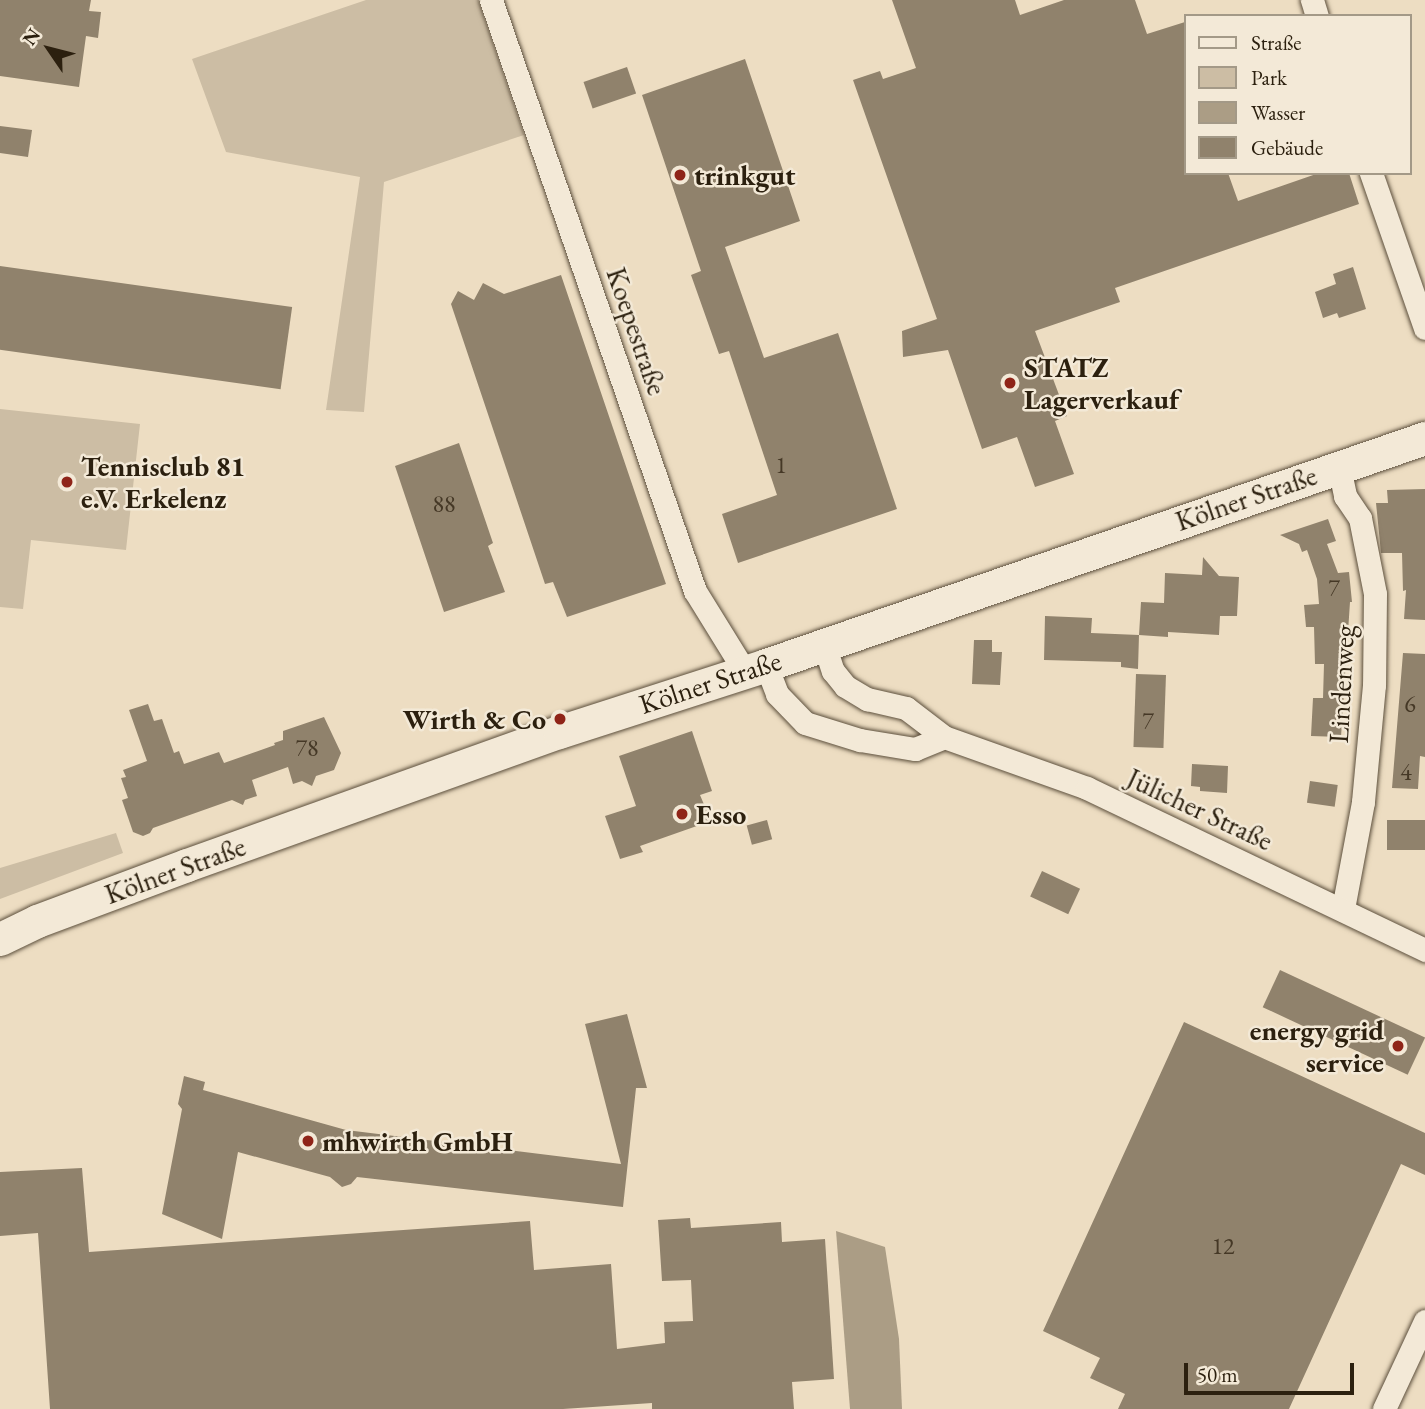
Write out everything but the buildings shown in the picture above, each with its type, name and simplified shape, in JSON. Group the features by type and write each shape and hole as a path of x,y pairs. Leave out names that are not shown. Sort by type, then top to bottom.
{"main road":[{"name":"Kölner Straße","path":"0,939 37,921 443,773 591,721 755,669 1425,438"}],"street":[{"name":"Koepestraße","path":"491,0 695,591 755,669"},
{"path":"1372,175 1425,328"},
{"name":"Lindenweg","path":"1339,467 1346,496 1360,518 1375,594 1374,685 1363,802 1343,909"},
{"name":"Jülicher Straße","path":"824,644 833,671 845,686 867,699 906,708 944,737 1087,788 1425,950"},
{"path":"755,669 805,723 860,740 915,749 944,737"},
{"path":"1384,1409 1425,1321"}],"green space":[{"path":"366,0 478,0 524,135 384,182 364,412 326,410 360,177 226,152 192,59"},
{"name":"Tennisclub 81 e.V. Erkelenz","path":"0,409 140,424 126,550 31,540 23,609 0,607"},
{"path":"116,833 123,853 0,899 0,868"}],"water":[{"path":"836,1231 885,1247 899,1339 902,1409 850,1409"}],"place":[{"name":"trinkgut","path":"680,175"},
{"name":"STATZ Lagerverkauf","path":"1010,383"},
{"name":"Tennisclub 81 e.V. Erkelenz","path":"67,482"},
{"name":"Wirth & Co","path":"560,719"},
{"name":"Esso","path":"682,814"},
{"name":"energy grid service","path":"1398,1046"},
{"name":"mhwirth GmbH","path":"308,1141"}]}
